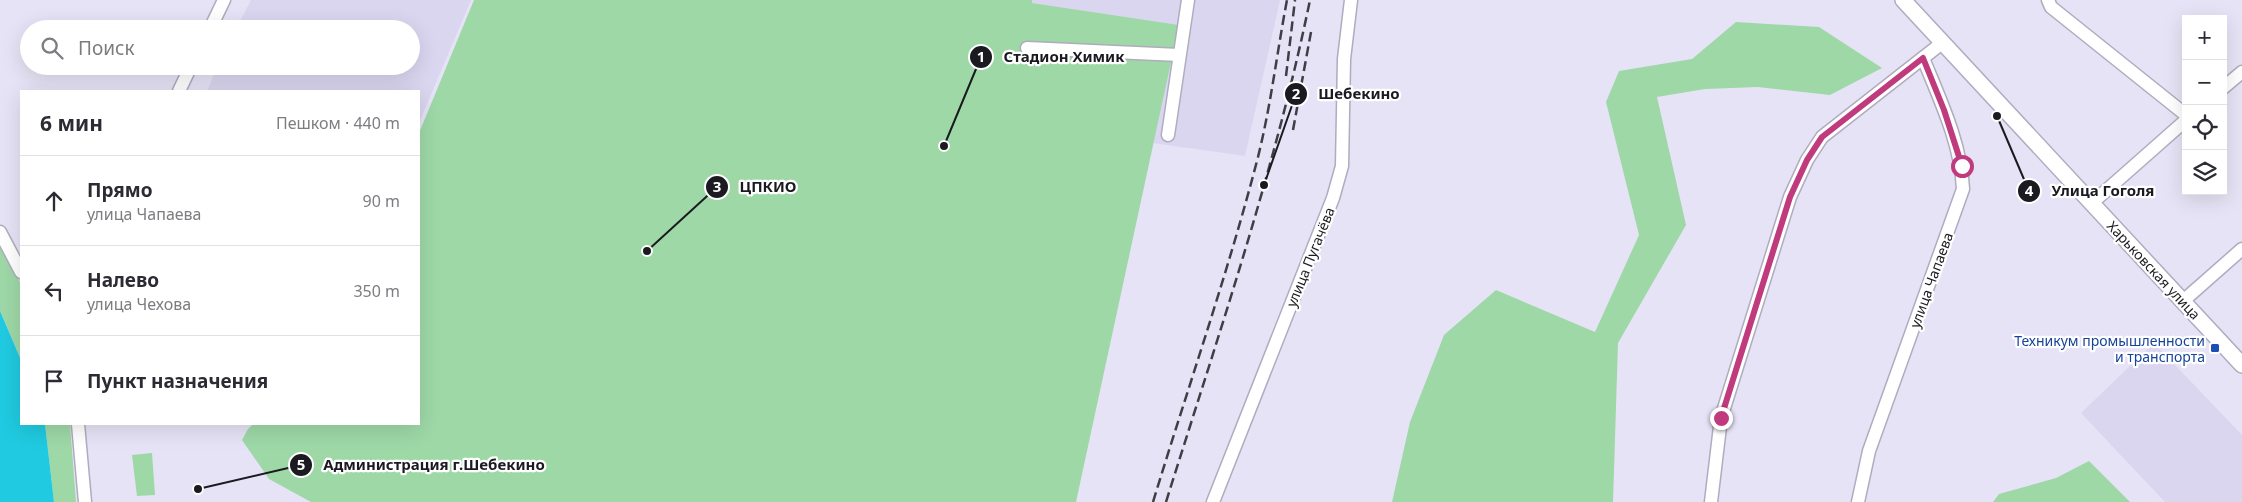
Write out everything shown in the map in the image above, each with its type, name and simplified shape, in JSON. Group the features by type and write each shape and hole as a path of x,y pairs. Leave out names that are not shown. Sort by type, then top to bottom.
{"main road":[{"name":"Харьковская улица","path":"1902,0 2242,365"}],"street":[{"path":"214,20 224,0"},
{"path":"1168,135 1188,0"},
{"name":"улица Пугачёва","path":"1213,502 1333,198 1342,166 1344,59 1351,0"},
{"path":"2048,0 2051,7 2182,112"},
{"path":"1711,502 1721,418 1790,197 1807,160 1822,137 1942,43"},
{"path":"1027,48 1179,55"},
{"name":"улица Чапаева","path":"1858,502 1869,450 1962,189 1962,166 1958,152 1944,110 1923,58"},
{"path":"2227,85 2242,72"},
{"path":"179,90 187,75"},
{"path":"2092,203 2182,124"},
{"path":"0,232 20,270"},
{"path":"2182,301 2242,249"},
{"path":"78,425 84,502"}],"shaded area":[{"path":"251,0 471,0 420,121 420,90 207,90 214,75 420,75 420,20 241,20"},
{"path":"1032,0 1280,0 1245,156 1153,143 1178,25 1032,3"},
{"path":"2154,343 2242,435 2242,502 2165,502 2081,413"}],"green space":[{"path":"474,0 1032,0 1032,3 1179,25 1076,502 311,502 269,479 242,440 252,425 420,425 420,131"},
{"path":"1736,22 1819,27 1882,68 1830,95 1758,87 1705,89 1657,97 1686,225 1618,343 1613,502 1392,502 1410,422 1444,335 1496,290 1595,332 1639,235 1606,102 1619,71 1692,59"},
{"path":"0,245 20,282 20,358 0,311"},
{"path":"45,425 70,425 76,502 54,502"},
{"path":"152,453 155,495 137,496 132,455"},
{"path":"2089,461 2130,502 1993,502 1999,494 2056,478"}],"water":[{"path":"0,311 20,358 20,425 45,425 54,502 0,502"}],"railway":[{"path":"1153,502 1221,287 1258,157 1287,0"},
{"path":"1286,76 1295,0"},
{"path":"1166,502 1263,190 1296,64 1310,0"},
{"path":"1293,130 1311,32"}],"place":[{"name":"Улица Гоголя","path":"1997,116"},
{"name":"Стадион Химик","path":"944,146"},
{"name":"Шебекино","path":"1264,185"},
{"name":"ЦПКИО","path":"647,251"},
{"name":"Техникум промышленности и транспорта","path":"2215,348"},
{"name":"Администрация г.Шебекино","path":"198,489"}],"route":[{"path":"1721,418 1790,197 1807,160 1822,137 1923,58 1944,110 1962,166"}]}
